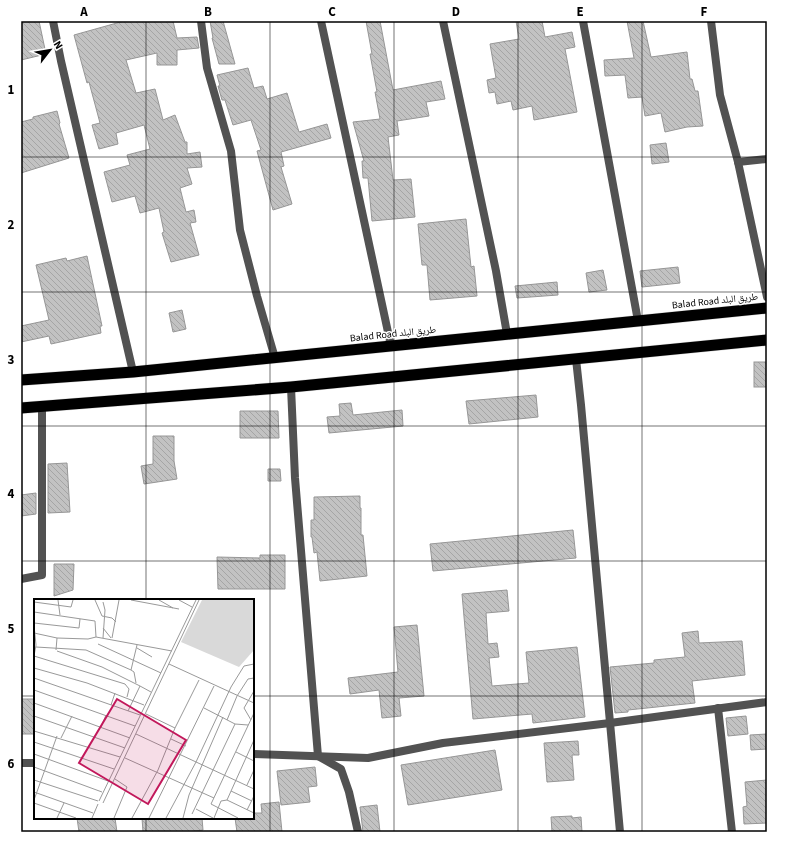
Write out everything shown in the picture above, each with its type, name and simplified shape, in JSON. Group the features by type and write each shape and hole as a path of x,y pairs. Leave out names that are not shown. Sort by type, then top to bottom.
{"highway":[{"name":"Balad Road طريق البلد","path":"21,380 133,372 767,308"},
{"path":"21,408 291,387 767,340"}],"street":[{"path":"53,21 133,372"},
{"path":"201,21 207,68 231,151 240,230 275,358"},
{"path":"321,21 391,346"},
{"path":"442,21 496,271 507,334"},
{"path":"583,21 638,321"},
{"path":"711,21 720,95 738,162 767,297"},
{"path":"738,162 767,159"},
{"path":"576,359 620,832"},
{"path":"291,387 295,486 318,756"},
{"path":"21,579 42,575 42,406"},
{"path":"254,754 368,758 443,743 767,702"},
{"path":"718,708 732,832"},
{"path":"318,756 341,769 349,792 358,832"},
{"path":"21,763 34,763"}],"building":[{"path":"21,21 39,21 46,54 21,60"},
{"path":"124,21 173,21 177,38 197,37 199,48 177,50 177,65 157,65 157,53 126,60 136,93 155,89 163,120 175,115 185,142 187,142 187,154 200,152 202,167 187,168 192,184 180,188 186,212 194,210 196,222 190,223 199,255 171,262 162,233 164,232 159,208 140,213 135,196 112,202 104,172 130,165 127,155 150,149 144,125 116,133 118,144 99,149 92,125 100,123 74,35"},
{"path":"210,21 223,21 235,64 219,64 212,38"},
{"path":"366,21 380,21 393,90 441,81 445,99 426,102 429,116 397,121 399,135 388,137 393,180 411,179 415,217 372,221 368,178 363,178 362,161 364,161 353,122 380,119 370,54 372,54"},
{"path":"516,21 542,21 545,37 572,32 575,47 565,49 577,112 534,120 532,106 513,110 511,101 497,104 495,92 489,93 487,80 496,78 490,44 519,39"},
{"path":"627,21 643,21 651,57 687,52 690,79 692,79 695,91 698,91 703,126 687,127 665,132 661,113 645,116 642,97 628,98 625,75 605,76 604,60 634,58"},
{"path":"248,68 254,88 263,86 267,99 287,93 299,132 327,124 331,138 281,152 284,166 281,167 292,204 273,210 257,151 261,150 251,120 233,125 225,100 222,100 218,86 220,86 217,75"},
{"path":"57,111 59,124 69,158 21,173 21,122 33,119 33,117"},
{"path":"666,143 669,162 652,164 650,145"},
{"path":"466,219 471,267 474,266 477,296 430,300 427,265 422,265 418,224"},
{"path":"87,256 102,326 100,326 101,333 51,344 49,336 21,342 21,326 49,320 36,265 66,258 67,261"},
{"path":"678,267 680,283 642,287 640,271"},
{"path":"603,270 607,290 589,292 586,273"},
{"path":"557,282 558,295 517,298 515,286"},
{"path":"182,310 186,329 173,332 169,313"},
{"path":"754,362 767,362 767,387 754,387"},
{"path":"536,395 538,417 469,424 466,401"},
{"path":"351,403 353,415 402,410 403,426 329,433 327,417 340,416 339,404"},
{"path":"240,411 278,411 279,438 240,438"},
{"path":"153,436 174,436 174,461 177,479 144,484 141,466 153,464"},
{"path":"67,463 70,512 48,513 48,464"},
{"path":"268,469 280,469 281,481 268,481"},
{"path":"36,493 36,514 21,516 21,495"},
{"path":"360,496 361,535 363,535 367,576 320,581 317,552 314,553 311,537 311,520 314,520 314,497"},
{"path":"573,530 576,558 433,571 430,544"},
{"path":"260,555 285,555 285,589 218,589 217,557 260,558"},
{"path":"54,564 74,564 73,590 54,596"},
{"path":"507,590 509,611 486,613 488,644 497,643 499,657 489,658 492,686 529,683 526,652 577,647 585,717 533,723 532,714 473,719 462,594"},
{"path":"417,625 424,696 399,698 401,716 382,718 379,690 350,694 348,678 398,672 394,627"},
{"path":"698,631 699,643 742,641 745,675 692,681 695,703 628,710 628,712 615,713 610,667 654,663 654,660 685,657 682,633"},
{"path":"21,699 34,699 34,734 21,734"},
{"path":"746,716 748,734 728,736 726,718"},
{"path":"767,734 767,749 751,750 750,735"},
{"path":"578,741 579,755 572,755 574,780 547,782 544,743"},
{"path":"495,750 502,790 408,805 401,765"},
{"path":"315,767 317,786 308,787 310,802 281,805 277,771"},
{"path":"767,780 767,823 744,824 743,807 747,806 745,782"},
{"path":"279,802 282,832 237,832 235,819 254,819 254,813 262,813 261,804"},
{"path":"377,805 380,832 363,832 360,807"},
{"path":"572,816 572,818 581,817 582,832 552,832 551,817"},
{"path":"77,819 115,819 117,832 79,832"},
{"path":"142,819 202,819 203,830 188,832 143,832"}]}
